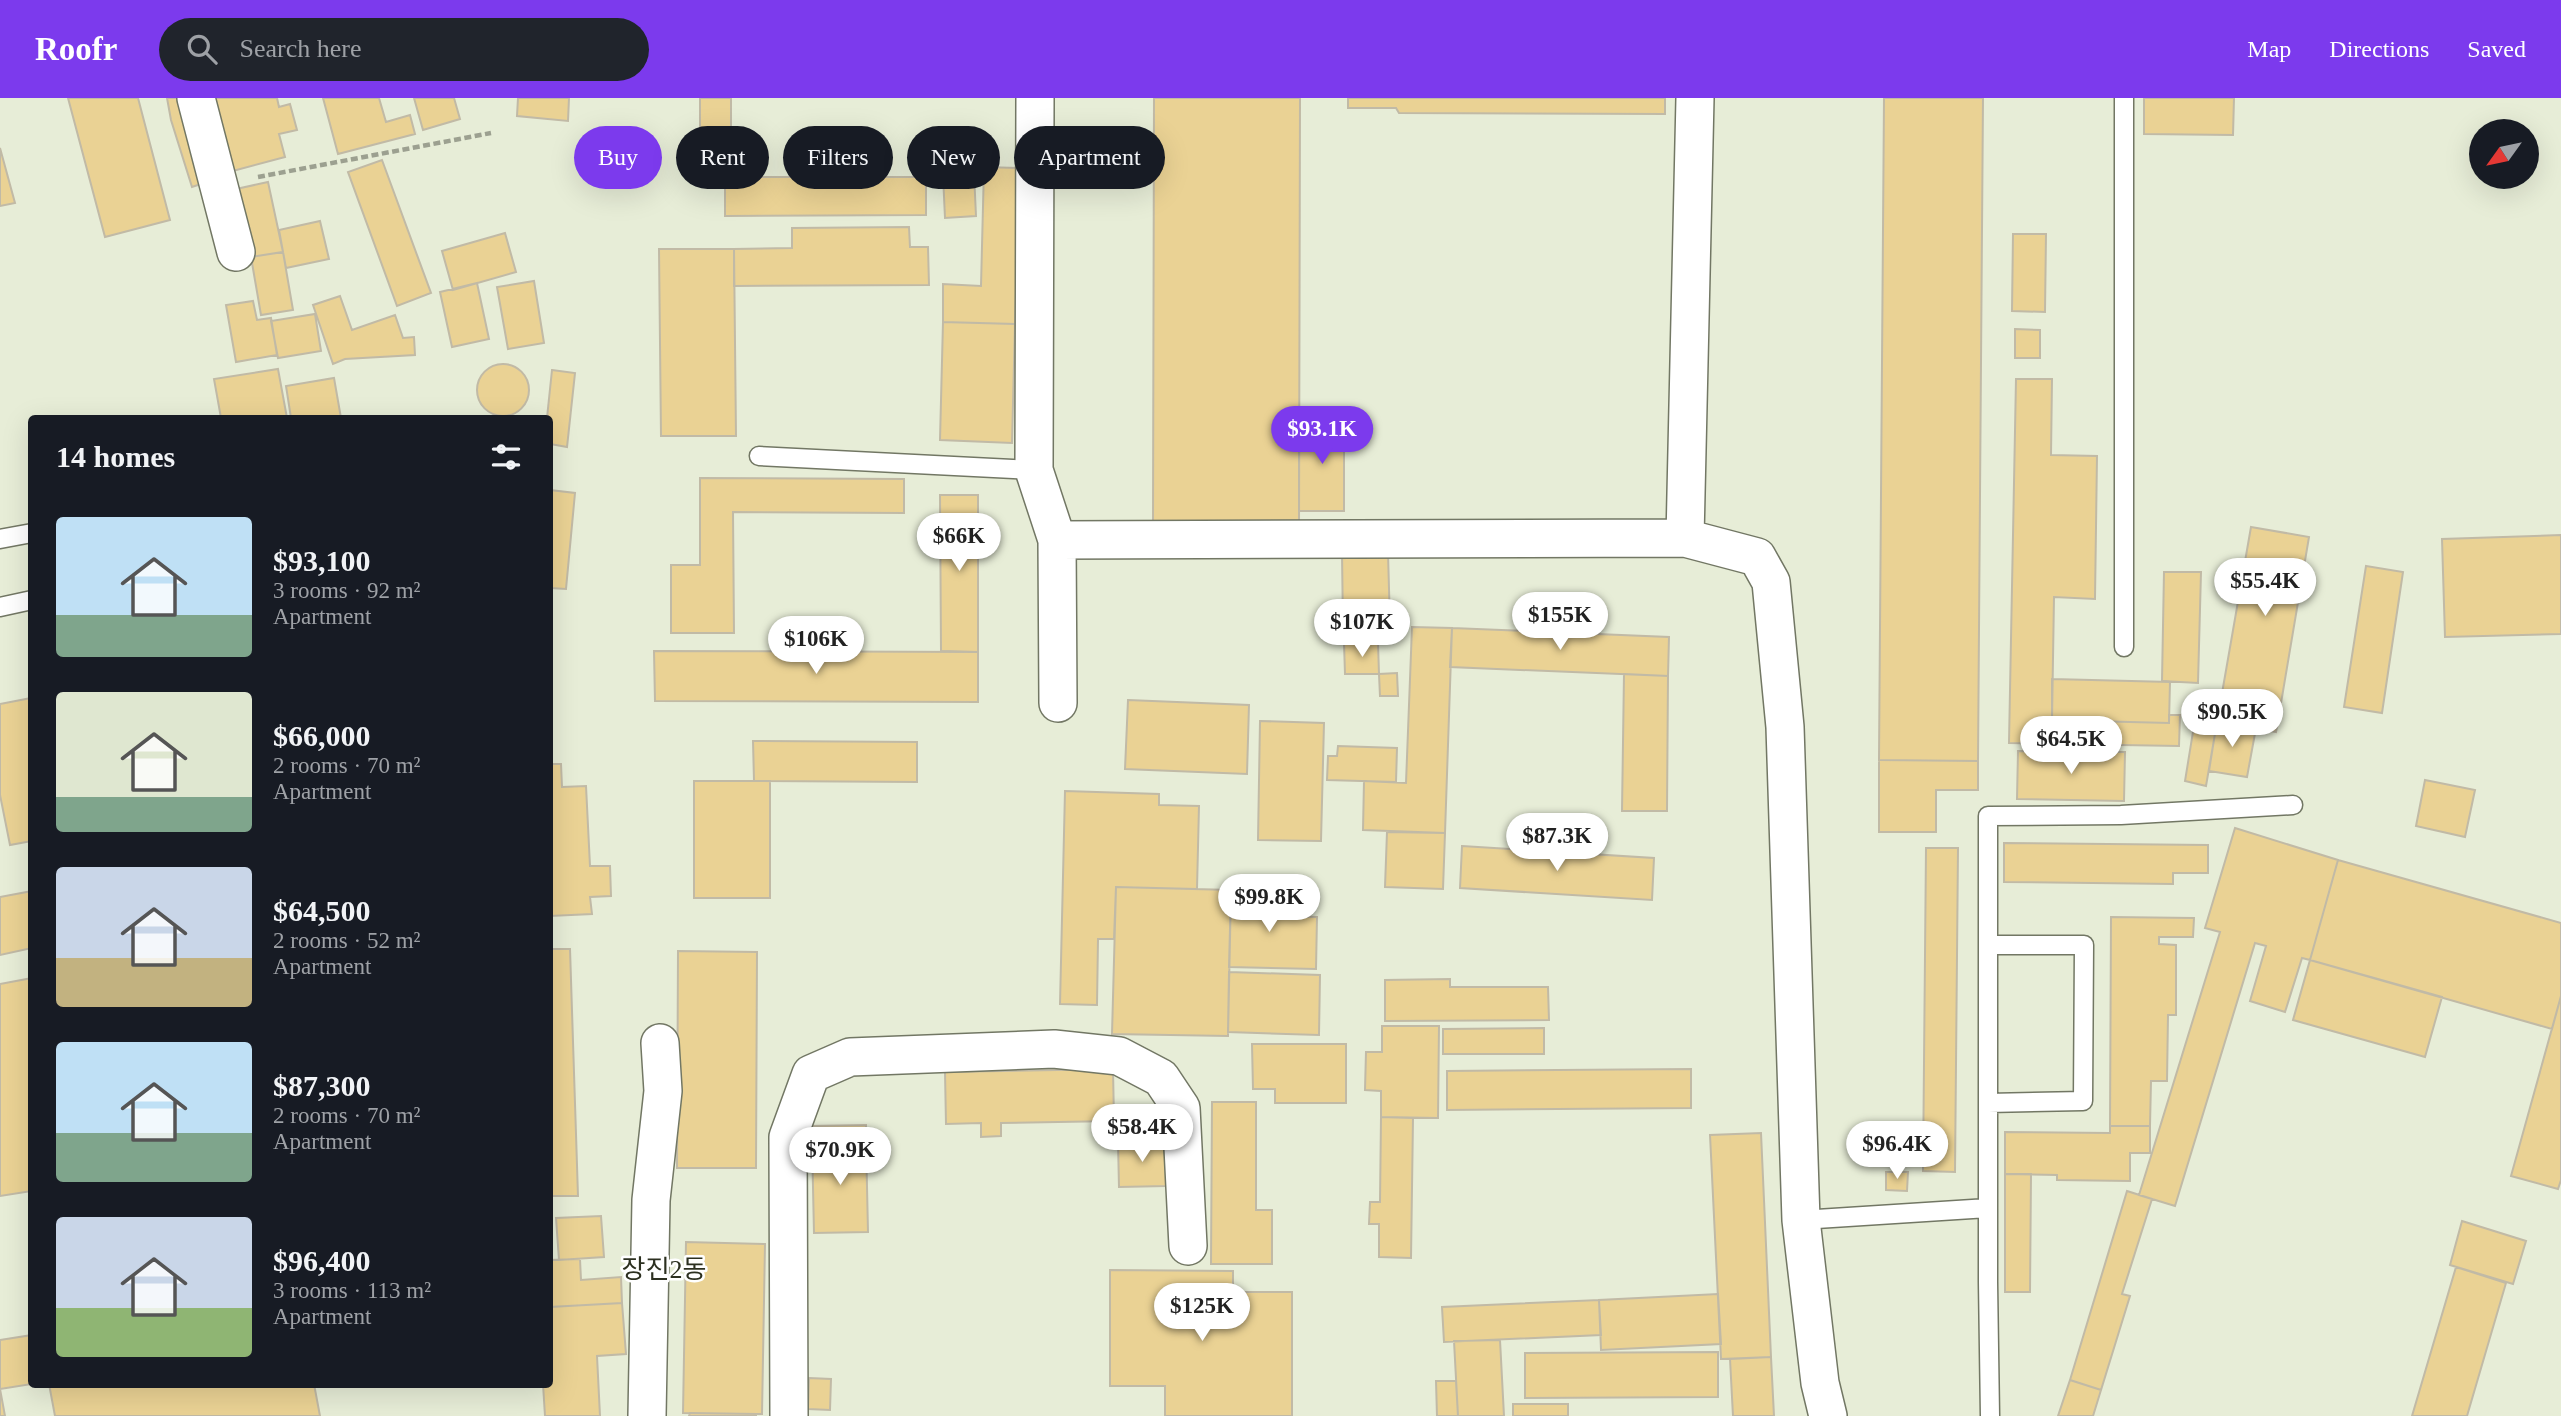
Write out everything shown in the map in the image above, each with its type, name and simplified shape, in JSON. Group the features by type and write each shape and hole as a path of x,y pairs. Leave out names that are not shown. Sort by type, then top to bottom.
{"street":[{"path":"195,98 236,252"},
{"path":"1035,98 1034,470 1057,540 1058,703"},
{"path":"1685,538 1695,98"},
{"path":"1057,540 1685,538 1757,557 1771,582 1785,727 1801,1220 1820,1383 1828,1416"},
{"path":"647,1416 651,1200 663,1091 660,1042"},
{"path":"789,1416 788,1137 811,1074 850,1057 1054,1049 1119,1056 1161,1078 1181,1108 1188,1246"}],"lane":[{"path":"2124,98 2124,647"},
{"path":"759,456 1034,470"},
{"path":"0,539 28,534"},
{"path":"0,607 28,601"},
{"path":"1990,1416 1988,816 2122,815 2294,805"},
{"path":"1988,945 2084,945 2083,1101 1988,1103"},
{"path":"1801,1220 1988,1208"}],"path":[{"path":"218,184 491,133"}],"building":[{"path":"68,98 138,98 170,220 105,237"},
{"path":"167,98 189,98 210,181 192,187"},
{"path":"209,98 277,98 279,107 290,104 297,130 279,134 285,157 229,172"},
{"path":"323,98 379,98 386,122 410,115 415,134 338,154"},
{"path":"414,98 454,98 460,119 423,130"},
{"path":"518,98 569,98 568,121 517,116"},
{"path":"700,98 731,98 731,126 700,126"},
{"path":"1154,98 1300,98 1299,527 1153,526 1154,189 1165,189 1165,126 1154,126"},
{"path":"1348,98 1665,98 1665,114 1399,113 1396,108 1348,108"},
{"path":"1884,98 1983,98 1978,761 1879,760"},
{"path":"2144,98 2234,98 2233,135 2144,134"},
{"path":"0,148 15,203 0,206"},
{"path":"382,160 431,293 397,306 348,172"},
{"path":"1000,167 1014,168 1014,189 1019,189 1015,324 943,322 943,284 981,286 983,189 1000,189"},
{"path":"769,177 783,177 783,189 893,189 893,177 907,177 907,189 926,189 926,215 725,216 725,189 769,189"},
{"path":"268,182 283,252 251,257 236,189"},
{"path":"944,189 975,189 976,216 945,218"},
{"path":"320,221 329,259 286,268 279,230"},
{"path":"909,227 910,247 928,247 929,285 734,286 734,249 792,248 792,228"},
{"path":"505,233 516,272 453,290 442,251"},
{"path":"2013,234 2046,234 2045,312 2012,311"},
{"path":"659,249 734,249 736,436 661,436"},
{"path":"283,252 293,310 261,315 251,257"},
{"path":"534,281 544,343 508,349 497,287"},
{"path":"477,283 489,339 452,347 440,292"},
{"path":"340,296 352,330 395,315 403,338 414,337 415,355 345,359 333,364 313,305"},
{"path":"253,301 257,320 271,318 277,355 236,362 226,305"},
{"path":"315,314 321,351 278,358 271,321"},
{"path":"943,322 1015,324 1012,443 940,440"},
{"path":"2015,329 2040,330 2040,358 2015,358"},
{"path":"493,366 513,366 527,380 527,400 513,414 493,414 479,400 479,380"},
{"path":"278,369 286,415 220,415 214,379"},
{"path":"552,370 575,373 567,447 553,445 553,415 547,415"},
{"path":"334,378 340,415 291,415 286,386"},
{"path":"2016,379 2052,379 2051,455 2097,456 2095,599 2054,597 2052,720 2169,723 2169,715 2180,715 2179,746 2009,743"},
{"path":"1299,420 1344,420 1344,511 1299,511"},
{"path":"700,478 904,479 904,513 733,512 734,633 671,633 671,565 700,565"},
{"path":"553,490 575,493 566,589 553,588"},
{"path":"940,495 978,495 978,652 941,651"},
{"path":"2251,527 2309,537 2280,709 2221,699"},
{"path":"2561,535 2561,634 2445,637 2442,539"},
{"path":"1388,553 1390,624 1343,625 1342,554"},
{"path":"2366,566 2403,572 2382,713 2344,707"},
{"path":"2164,572 2201,572 2198,683 2162,681"},
{"path":"1412,627 1452,628 1445,833 1363,830 1364,781 1406,783"},
{"path":"1452,628 1669,637 1668,676 1450,667"},
{"path":"1344,643 1378,643 1379,674 1345,674"},
{"path":"654,651 978,652 978,702 655,701"},
{"path":"1397,673 1398,696 1380,696 1379,674"},
{"path":"1624,674 1668,676 1667,811 1622,811"},
{"path":"2052,679 2170,682 2169,723 2052,720"},
{"path":"2199,695 2221,699 2206,786 2185,781"},
{"path":"28,699 28,842 10,845 0,795 0,704"},
{"path":"2221,699 2280,709 2276,732 2217,721"},
{"path":"1128,700 1249,705 1247,774 1125,769"},
{"path":"1260,721 1324,723 1321,841 1258,840"},
{"path":"2217,721 2256,728 2247,777 2209,771"},
{"path":"753,741 917,742 917,782 754,781"},
{"path":"1338,746 1397,748 1396,782 1327,780 1328,756 1337,756"},
{"path":"2018,751 2125,752 2124,801 2017,799"},
{"path":"1879,760 1978,761 1978,790 1936,790 1936,832 1879,832"},
{"path":"553,764 561,764 562,787 586,786 590,866 610,866 611,896 590,897 592,914 553,916"},
{"path":"2425,780 2475,790 2465,837 2416,826"},
{"path":"694,781 770,781 770,898 694,898"},
{"path":"1065,791 1159,794 1159,805 1199,806 1197,889 1116,887 1114,939 1098,939 1097,1005 1060,1004"},
{"path":"2235,828 2338,860 2310,960 2302,958 2285,1012 2250,1001 2266,946 2255,943 2175,1206 2139,1195 2220,932 2205,928"},
{"path":"1387,832 1445,833 1443,889 1385,887"},
{"path":"2004,843 2208,845 2208,873 2173,873 2173,884 2004,882"},
{"path":"1462,846 1654,858 1652,900 1460,888"},
{"path":"1926,848 1958,848 1955,1172 1923,1171"},
{"path":"2338,860 2561,923 2561,996 2552,1029 2310,960"},
{"path":"1116,887 1231,890 1228,1036 1112,1034"},
{"path":"1231,890 1275,891 1274,916 1317,917 1316,969 1229,967"},
{"path":"28,892 28,949 0,955 0,897"},
{"path":"2111,917 2194,918 2193,937 2159,937 2159,944 2176,945 2176,1015 2168,1015 2167,1081 2151,1081 2150,1126 2110,1126"},
{"path":"553,949 570,949 578,1196 553,1196"},
{"path":"678,951 757,952 756,1168 677,1168"},
{"path":"2310,960 2442,997 2425,1057 2293,1020"},
{"path":"1229,972 1320,975 1319,1035 1228,1032"},
{"path":"28,979 28,1192 0,1196 0,984"},
{"path":"1450,979 1450,987 1548,987 1549,1020 1385,1021 1385,980"},
{"path":"2561,996 2561,1180 2558,1189 2511,1176"},
{"path":"1382,1026 1439,1026 1438,1118 1381,1117 1381,1091 1365,1090 1366,1052 1382,1052"},
{"path":"1544,1028 1544,1054 1443,1054 1443,1029"},
{"path":"1252,1044 1346,1044 1346,1103 1275,1103 1275,1089 1253,1089"},
{"path":"1113,1069 1114,1121 1001,1123 1001,1136 981,1137 981,1123 946,1124 945,1072"},
{"path":"1691,1069 1691,1108 1447,1110 1447,1071"},
{"path":"1212,1102 1256,1102 1256,1210 1272,1210 1272,1264 1211,1264"},
{"path":"1381,1117 1413,1118 1411,1258 1379,1257 1379,1224 1369,1224 1370,1202 1380,1202"},
{"path":"866,1125 866,1141 812,1141 812,1126"},
{"path":"2110,1126 2150,1126 2150,1153 2130,1153 2130,1181 2057,1180 2057,1175 2005,1174 2005,1132 2110,1133"},
{"path":"1761,1133 1771,1357 1721,1359 1710,1135"},
{"path":"812,1141 866,1141 868,1232 814,1233"},
{"path":"1165,1141 1166,1186 1119,1187 1118,1142"},
{"path":"1886,1172 1908,1172 1907,1191 1886,1190"},
{"path":"2005,1174 2031,1174 2030,1292 2005,1292"},
{"path":"2127,1191 2152,1199 2122,1294 2130,1296 2101,1390 2070,1380"},
{"path":"601,1216 604,1257 559,1260 556,1218"},
{"path":"2462,1221 2526,1241 2513,1284 2450,1265"},
{"path":"686,1242 765,1244 762,1414 683,1413"},
{"path":"580,1259 581,1280 621,1277 622,1303 553,1307 553,1260"},
{"path":"2456,1267 2506,1283 2467,1416 2412,1416"},
{"path":"1110,1270 1233,1271 1233,1292 1292,1292 1292,1416 1165,1416 1165,1386 1110,1386"},
{"path":"1718,1294 1721,1344 1601,1350 1599,1300"},
{"path":"1599,1300 1601,1335 1444,1342 1442,1307"},
{"path":"622,1303 626,1354 597,1356 600,1416 545,1416 543,1388 553,1388 553,1307"},
{"path":"28,1336 28,1385 0,1389 0,1340"},
{"path":"1500,1340 1504,1416 1458,1416 1454,1341"},
{"path":"1718,1352 1718,1397 1525,1398 1525,1353"},
{"path":"1771,1357 1774,1416 1733,1416 1730,1359"},
{"path":"809,1378 831,1379 830,1410 808,1409"},
{"path":"2070,1380 2101,1390 2093,1416 2058,1416"},
{"path":"1436,1381 1456,1381 1458,1416 1437,1416"},
{"path":"50,1388 315,1388 320,1416 55,1416"},
{"path":"0,1389 5,1416 0,1416"},
{"path":"1513,1404 1568,1404 1568,1416 1513,1416"},
{"path":"690,1413 756,1414 756,1416 689,1416"}],"district":[{"name":"장진2동","path":"664,1269"}]}
